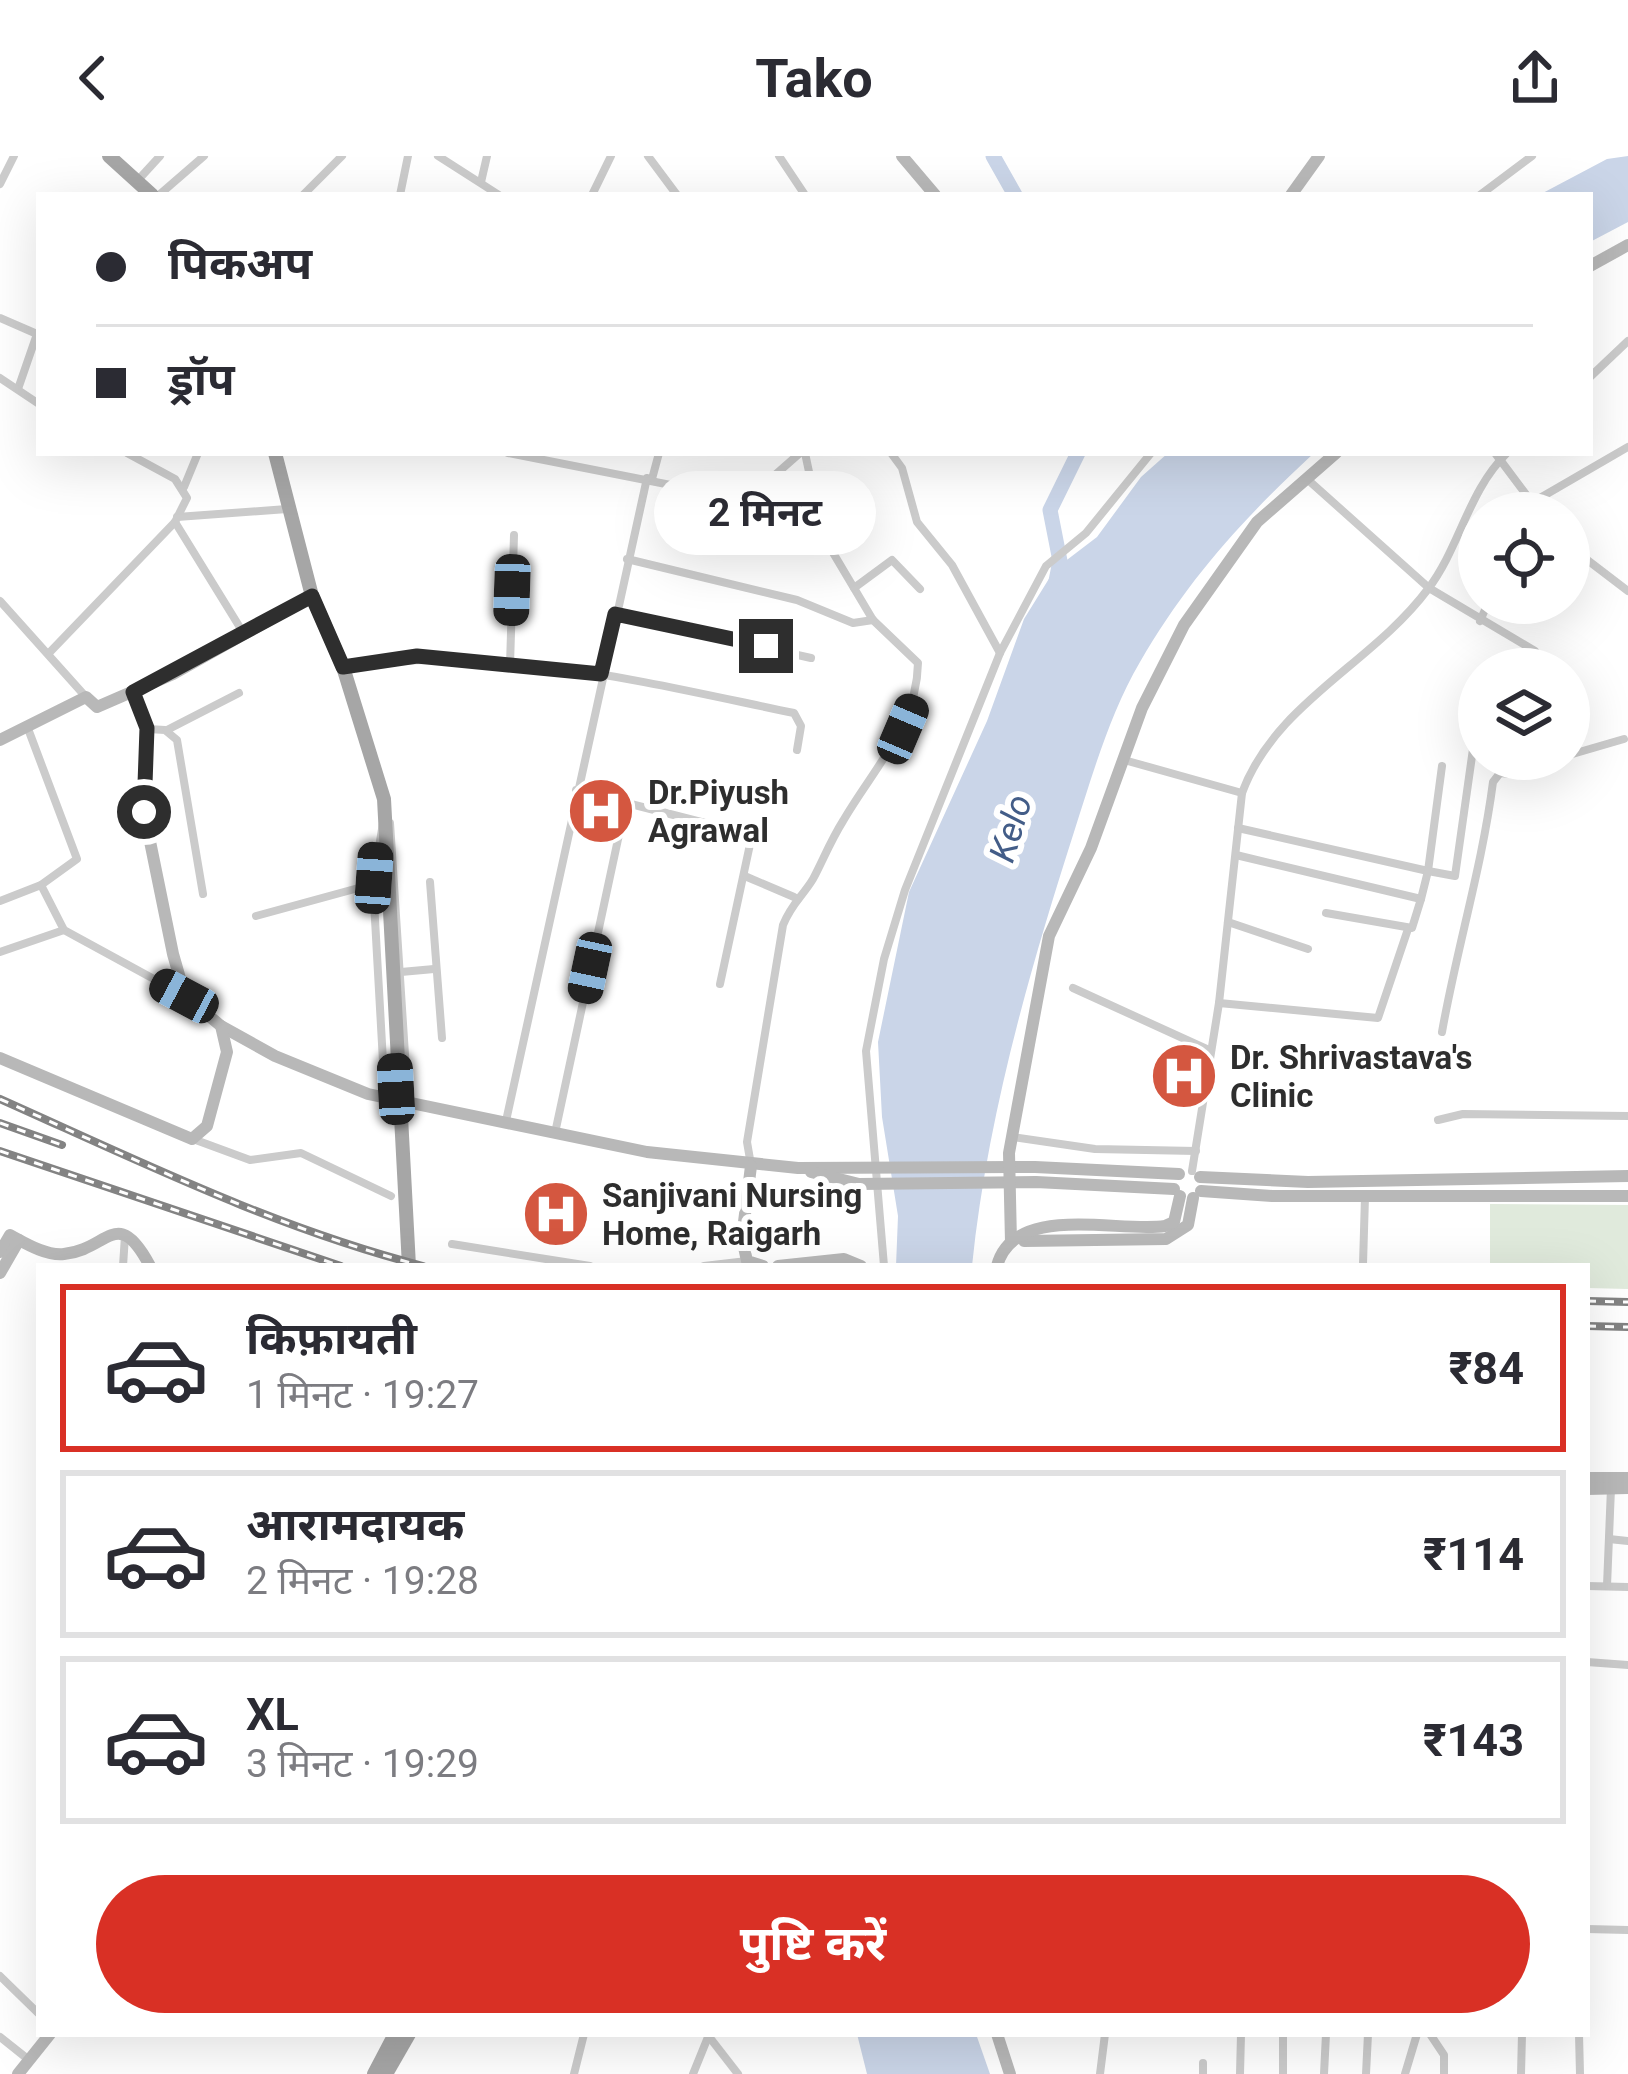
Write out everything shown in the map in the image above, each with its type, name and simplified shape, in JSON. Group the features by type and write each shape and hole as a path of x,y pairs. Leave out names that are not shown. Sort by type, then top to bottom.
{"main road":[{"path":"109,156 152,192"},
{"path":"276,456 312,596 375,759 386,817 410,1263"},
{"path":"374,2074 393,2037"},
{"path":"386,2074 407,2037"}],"street":[{"path":"0,184 14,156"},
{"path":"139,179 160,156"},
{"path":"159,192 204,156"},
{"path":"307,192 342,156"},
{"path":"401,192 408,156"},
{"path":"438,156 495,192"},
{"path":"481,182 487,156"},
{"path":"593,192 611,156"},
{"path":"648,156 675,192"},
{"path":"779,156 803,192"},
{"path":"902,156 932,192"},
{"path":"1293,192 1318,156"},
{"path":"1483,192 1519,158 1532,156"},
{"path":"1593,264 1628,245"},
{"path":"0,318 36,334"},
{"path":"18,389 36,337"},
{"path":"1593,374 1628,341"},
{"path":"0,378 36,402"},
{"path":"1560,492 1628,447"},
{"path":"132,456 184,487"},
{"path":"50,652 176,520 187,498 184,487 197,456"},
{"path":"524,456 818,514"},
{"path":"505,1125 627,559 658,456"},
{"path":"749,498 798,456"},
{"path":"747,1261 742,1238 752,1166 747,1142 766,1010 794,897 813,879 912,707 918,663 873,620 854,588 818,514 803,456"},
{"path":"893,456 902,468 917,522 952,565 1000,653"},
{"path":"884,1263 866,1052 884,959 905,890 1000,653 1046,566 1086,533 1149,456"},
{"path":"1000,1263 1011,1242 1007,1202 1013,1137 1049,936 1142,708 1184,625 1257,522 1332,456"},
{"path":"1011,1242 1070,1236 1166,1239 1188,1225 1188,1185 1219,1003 1242,793 1275,733 1429,588 1475,495 1500,456"},
{"path":"1502,456 1524,492"},
{"path":"1306,478 1429,588 1458,607"},
{"path":"176,520 286,509"},
{"path":"176,520 245,635"},
{"path":"510,665 514,535"},
{"path":"627,559 797,600 854,623 873,620"},
{"path":"854,588 892,560 920,589"},
{"path":"1590,562 1628,591"},
{"path":"0,601 97,707 245,635 312,596"},
{"path":"615,614 811,658"},
{"path":"1486,624 1530,648"},
{"path":"343,667 417,656 601,674 794,713 801,726 797,750"},
{"path":"133,692 147,728 144,812 184,996"},
{"path":"147,728 165,730 238,693"},
{"path":"0,740 86,697"},
{"path":"0,901 73,866 77,854 26,726"},
{"path":"165,730 176,740 203,894"},
{"path":"1590,749 1624,739"},
{"path":"1124,760 1242,793"},
{"path":"1326,913 1408,928 1415,925 1428,871 1442,766"},
{"path":"1238,828 1455,876 1469,780"},
{"path":"1442,1032 1462,920 1482,870 1495,780"},
{"path":"576,790 750,832 747,877 720,984"},
{"path":"554,1135 626,802"},
{"path":"385,1098 374,884 376,842 386,817"},
{"path":"386,817 394,842 409,1104"},
{"path":"1236,855 1421,898"},
{"path":"747,877 794,897"},
{"path":"430,882 442,1038"},
{"path":"256,916 374,884"},
{"path":"41,885 64,930 184,996 221,1026 274,1056 385,1098 554,1135 752,1166 1035,1167 1188,1185 1365,1196 1628,1196"},
{"path":"1228,922 1308,949"},
{"path":"1219,1003 1378,1018 1408,928"},
{"path":"0,952 64,930"},
{"path":"401,972 434,969"},
{"path":"1073,988 1211,1051"},
{"path":"192,1138 207,1126 217,1100 227,1052 221,1026"},
{"path":"0,1058 250,1160 301,1153 391,1196"},
{"path":"1438,1120 1462,1114 1628,1116"},
{"path":"1013,1137 1095,1149 1196,1151"},
{"path":"798,1168 859,1184 1188,1185 1628,1175"},
{"path":"1364,1263 1365,1196"},
{"path":"10,1235 66,1254 107,1234 125,1234 137,1241 148,1263"},
{"path":"123,1263 125,1234"},
{"path":"0,1252 10,1235"},
{"path":"0,1273 10,1235"},
{"path":"452,1244 571,1263"},
{"path":"806,1263 844,1259 854,1263"},
{"path":"730,1263 753,1263"},
{"path":"1590,1478 1628,1478"},
{"path":"1590,1489 1628,1488"},
{"path":"1607,1586 1611,1489"},
{"path":"1609,1539 1628,1541"},
{"path":"1590,1586 1628,1587"},
{"path":"1590,1662 1628,1664"},
{"path":"1590,1929 1628,1930"},
{"path":"0,1976 36,2011"},
{"path":"0,2037 29,2060"},
{"path":"18,2074 48,2037"},
{"path":"574,2074 583,2037"},
{"path":"693,2074 709,2037"},
{"path":"712,2037 738,2074"},
{"path":"994,2037 1001,2074"},
{"path":"994,2037 1010,2074"},
{"path":"1100,2074 1105,2037"},
{"path":"1240,2074 1241,2037"},
{"path":"1282,2074 1283,2037"},
{"path":"1324,2074 1327,2037"},
{"path":"1366,2074 1368,2037"},
{"path":"1405,2074 1417,2037"},
{"path":"1432,2037 1444,2055 1444,2074"},
{"path":"1521,2074 1522,2037"},
{"path":"1580,2037 1580,2074"}],"green space":[{"path":"1490,1204 1628,1205 1628,1289 1590,1288 1590,1263 1490,1263"}],"water":[{"path":"1628,156 1628,222 1593,240 1593,192 1545,192 1607,159"},
{"name":"Kelo","path":"1165,456 1311,456 1198,577 1158,632 1120,702 1102,745 1026,992 988,1156 972,1263 896,1263 898,1216 882,1117 878,1042 909,892 987,721 1024,619 1055,569 1097,537 1141,477"},
{"path":"858,2037 977,2037 990,2074 867,2074"}],"waterway":[{"path":"993,156 1013,192"},
{"path":"1055,586 1060,561 1050,510 1077,456"}],"railway":[{"path":"0,1099 261,1213 413,1263"},
{"path":"0,1123 62,1145"},
{"path":"0,1151 332,1263"},
{"path":"1590,1301 1628,1302"},
{"path":"1590,1326 1628,1327"}],"place":[{"name":"Dr.Piyush Agrawal","path":"601,811"},
{"name":"Dr. Shrivastava's Clinic","path":"1184,1076"},
{"name":"Sanjivani Nursing Home, Raigarh","path":"556,1214"}],"route":[{"path":"144,812 147,728 133,692 312,596 343,667 417,656 601,674 615,614 766,646"}]}
